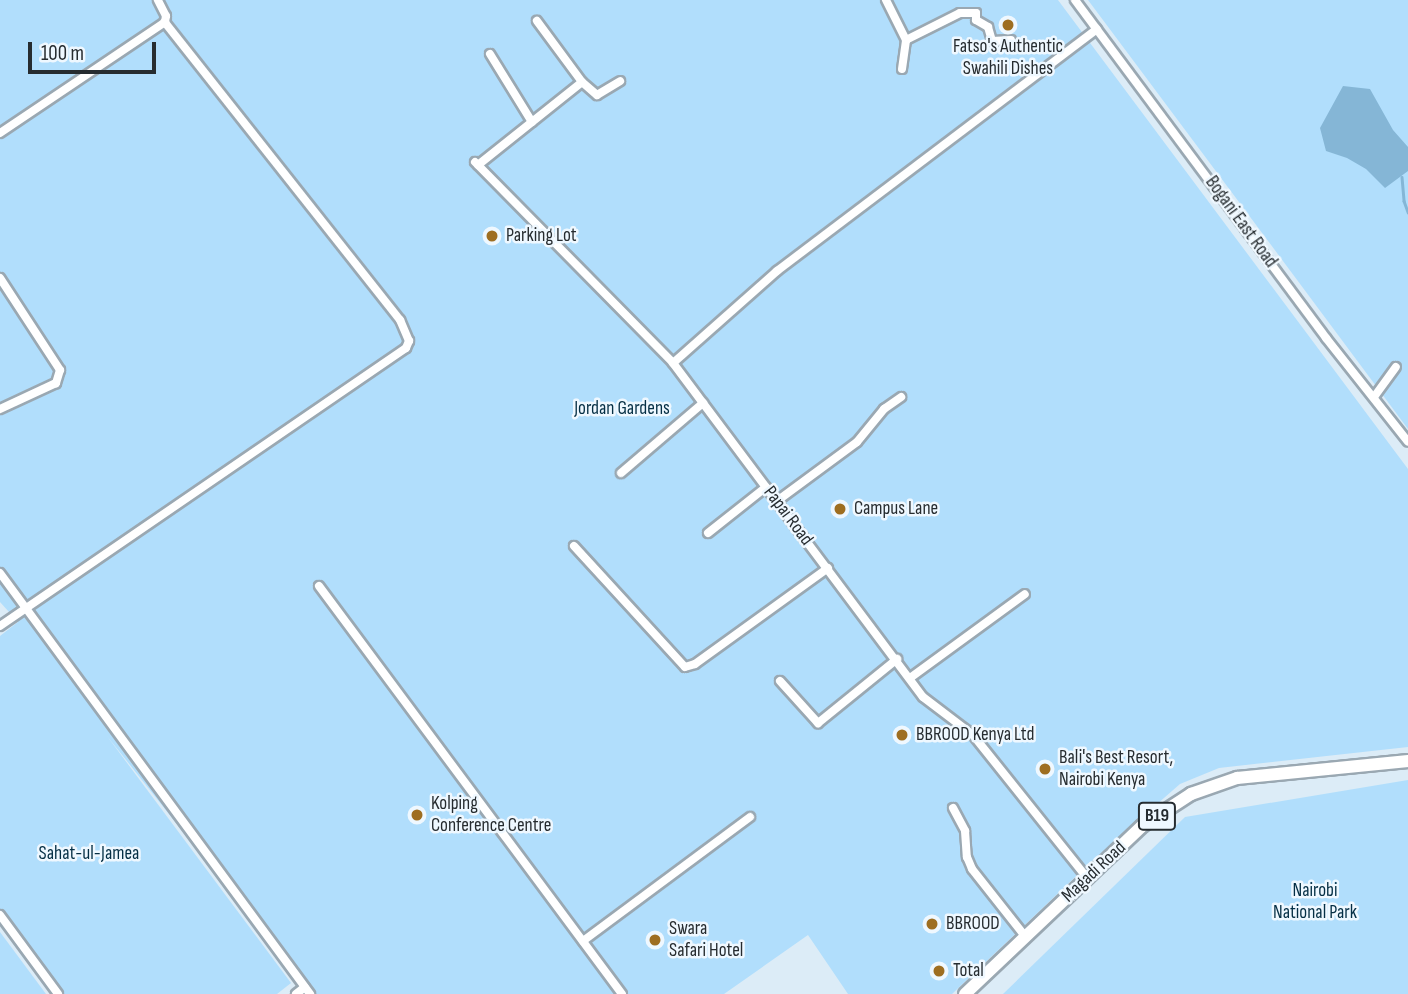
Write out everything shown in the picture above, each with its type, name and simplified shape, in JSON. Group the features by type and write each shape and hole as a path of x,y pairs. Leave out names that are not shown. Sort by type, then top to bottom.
{"highway":[{"name":"Magadi Road","path":"965,994 1160,814 1191,794 1220,782 1261,774 1408,761"}],"street":[{"path":"0,133 165,22 166,16 158,0"},
{"path":"886,0 906,40 902,69"},
{"name":"Bogani East Road","path":"1075,0 1326,338 1408,442"},
{"path":"906,40 960,13 976,13 976,20 988,27 992,41 1011,40"},
{"path":"537,21 582,82 599,95 621,81"},
{"path":"0,626 405,348 409,341 400,320 165,22"},
{"path":"673,363 776,271 1097,29"},
{"path":"490,54 532,122 582,82"},
{"name":"Papai Road","path":"532,122 477,163 673,363 930,703 973,735 1088,880"},
{"path":"0,278 60,370 55,383 0,409"},
{"path":"1374,397 1396,366"},
{"path":"777,501 857,442 884,409 901,397"},
{"path":"621,474 703,403"},
{"path":"708,533 766,487"},
{"path":"575,547 685,667 695,664 828,568"},
{"path":"0,573 307,991 296,994"},
{"path":"319,586 622,994"},
{"path":"910,678 1025,594"},
{"path":"780,681 818,723 897,659"},
{"path":"953,808 965,831 967,858 972,869 1025,936"},
{"path":"583,941 750,817"},
{"path":"0,915 58,994"}],"green space":[{"path":"0,0 1058,0 1408,469 1408,747 1219,768 1180,784 1093,860 952,994 848,994 808,935 724,994 312,994 107,736 291,983 277,994 60,994 0,911 0,636 18,622 0,602"},
{"path":"1088,0 1408,0 1408,429 1280,257"},
{"name":"Nairobi National Park","path":"1408,780 1408,994 1003,994 1185,817"},
{"path":"0,932 46,994 0,994"}],"shaded area":[{"path":"1343,86 1370,89 1393,130 1408,147 1408,171 1385,188 1366,169 1347,158 1326,151 1320,128"}],"waterway":[{"path":"1402,177 1408,212"}],"place":[{"name":"Fatso's Authentic Swahili Dishes","path":"1008,25"},
{"name":"Parking Lot","path":"492,236"},
{"name":"Campus Lane","path":"840,509"},
{"name":"BBROOD Kenya Ltd","path":"902,735"},
{"name":"Bali's Best Resort, Nairobi Kenya","path":"1045,769"},
{"name":"Kolping Conference Centre","path":"417,815"},
{"name":"BBROOD","path":"932,924"},
{"name":"Swara Safari Hotel","path":"655,940"},
{"name":"Total","path":"939,971"}],"park label":[{"name":"Jordan Gardens","path":"622,409"},
{"name":"Sahat-ul-Jamea","path":"89,854"}]}
